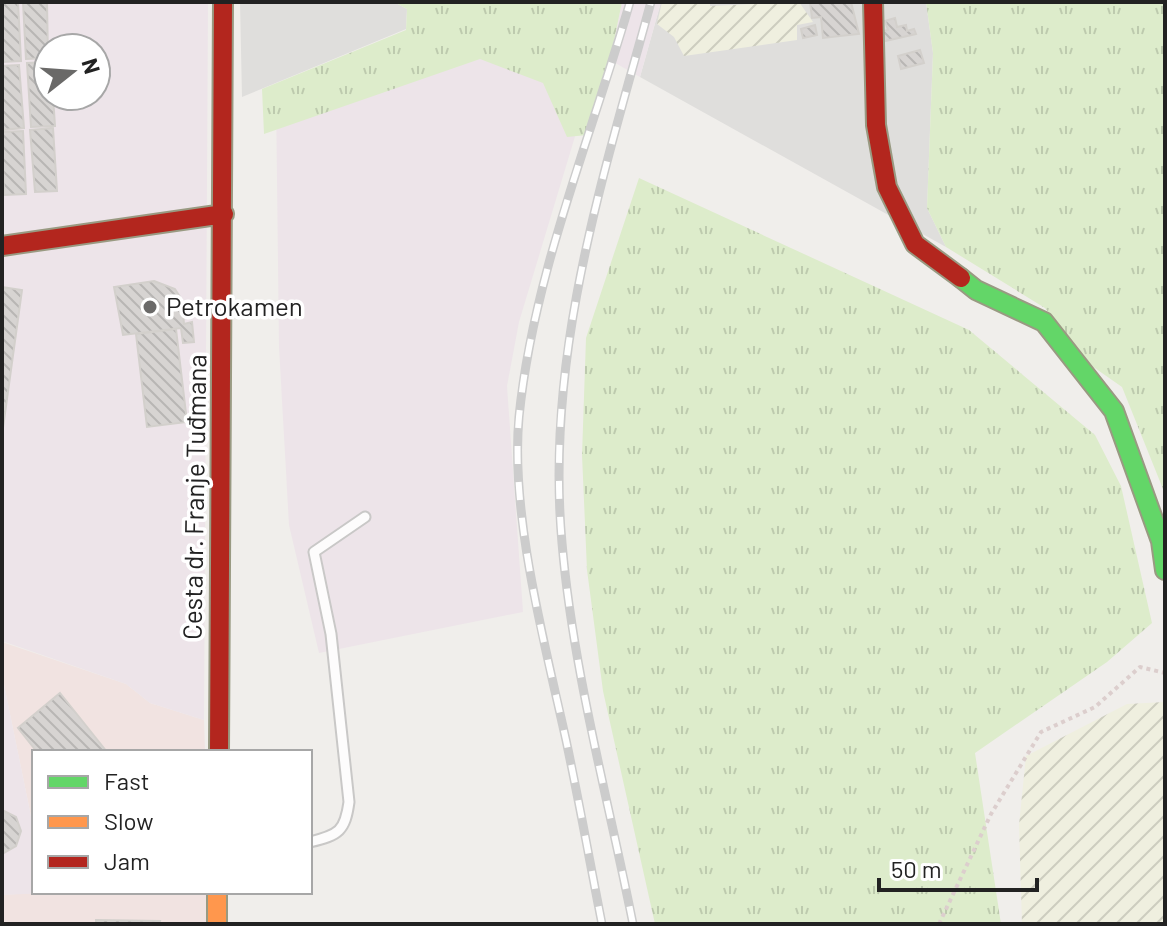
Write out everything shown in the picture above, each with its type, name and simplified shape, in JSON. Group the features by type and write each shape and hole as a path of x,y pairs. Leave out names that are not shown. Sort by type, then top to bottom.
{"street":[{"name":"Cesta dr. Franje Tuđmana","path":"219,750 223,2"},
{"path":"873,2 876,125 887,187 915,244 976,290 1044,322 1114,411 1161,541 1165,570"},
{"path":"2,246 224,214"},
{"path":"217,894 217,924"}],"lane":[{"path":"312,842 332,837 346,823 349,802 331,634 314,552 365,517"}],"path":[{"path":"939,924 991,814 1041,732 1095,707 1140,667 1165,673"}],"shaded area":[{"path":"2,2 208,2 204,720 150,703 126,684 2,641"},
{"path":"240,2 394,2 407,9 406,29 242,97"},
{"path":"622,2 661,2 640,77 610,60"},
{"path":"661,2 926,2 933,53 927,208 946,247 640,77"},
{"path":"436,34 586,100 519,322 507,386 523,612 319,653 289,525 279,347 276,96"},
{"path":"2,642 126,684 150,703 204,720 205,750 32,750 32,821 2,675"},
{"path":"2,675 32,821 32,894 2,895"},
{"path":"206,894 206,924 4,924 2,895"}],"green space":[{"path":"394,2 622,2 610,60 587,135 567,137 543,83 480,59 264,134 262,89 406,30 407,9"},
{"path":"662,2 710,2 710,6 799,2 813,22 797,25 797,40 684,56 674,37 657,24"},
{"path":"926,2 1165,2 1165,494 1122,387 1092,366 1045,308 946,247 927,208 933,53"},
{"path":"639,178 969,330 1095,435 1121,486 1152,623 1107,662 975,753 1001,924 655,924 603,691 587,570 582,455 586,338"},
{"path":"1165,702 1165,924 1022,924 1019,825 1026,756 1127,704"}],"building":[{"path":"2,2 18,2 21,61 2,62"},
{"path":"23,2 47,2 48,32 32,32 32,59 26,59"},
{"path":"810,2 851,2 859,34 823,38 821,17 812,18"},
{"path":"895,18 897,27 906,25 907,31 914,29 916,34 881,42 879,32 888,30 885,21"},
{"path":"815,25 817,35 803,38 801,29"},
{"path":"920,50 924,63 901,69 898,56"},
{"path":"27,63 32,63 32,112 54,112 55,126 31,127"},
{"path":"19,65 24,128 2,130 2,66"},
{"path":"53,128 57,191 35,192 30,130"},
{"path":"23,131 26,194 4,195 2,132"},
{"path":"154,281 175,289 182,300 184,324 192,322 194,342 183,343 181,328 123,335 114,287"},
{"path":"2,287 22,290 2,435"},
{"path":"176,329 187,422 147,427 136,334"},
{"path":"60,693 105,750 35,750 18,728"},
{"path":"2,810 16,817 21,831 16,846 2,854"},
{"path":"96,920 160,921 159,924 96,924"}],"railway":[{"path":"602,924 524,537 518,455 519,417 526,364 550,259 630,2"},
{"path":"633,924 574,639 562,543 559,473 562,405 582,269 614,135 651,2"}],"traffic: fast":[{"path":"961,278 976,290 1044,322 1114,411 1161,541 1165,570"}],"traffic: slow":[{"path":"217,894 217,924"}],"traffic: jam":[{"path":"219,750 223,2"},
{"path":"873,2 876,125 887,187 915,244 961,278"},
{"path":"2,246 224,214"}],"place":[{"name":"Petrokamen","path":"150,307"}]}
